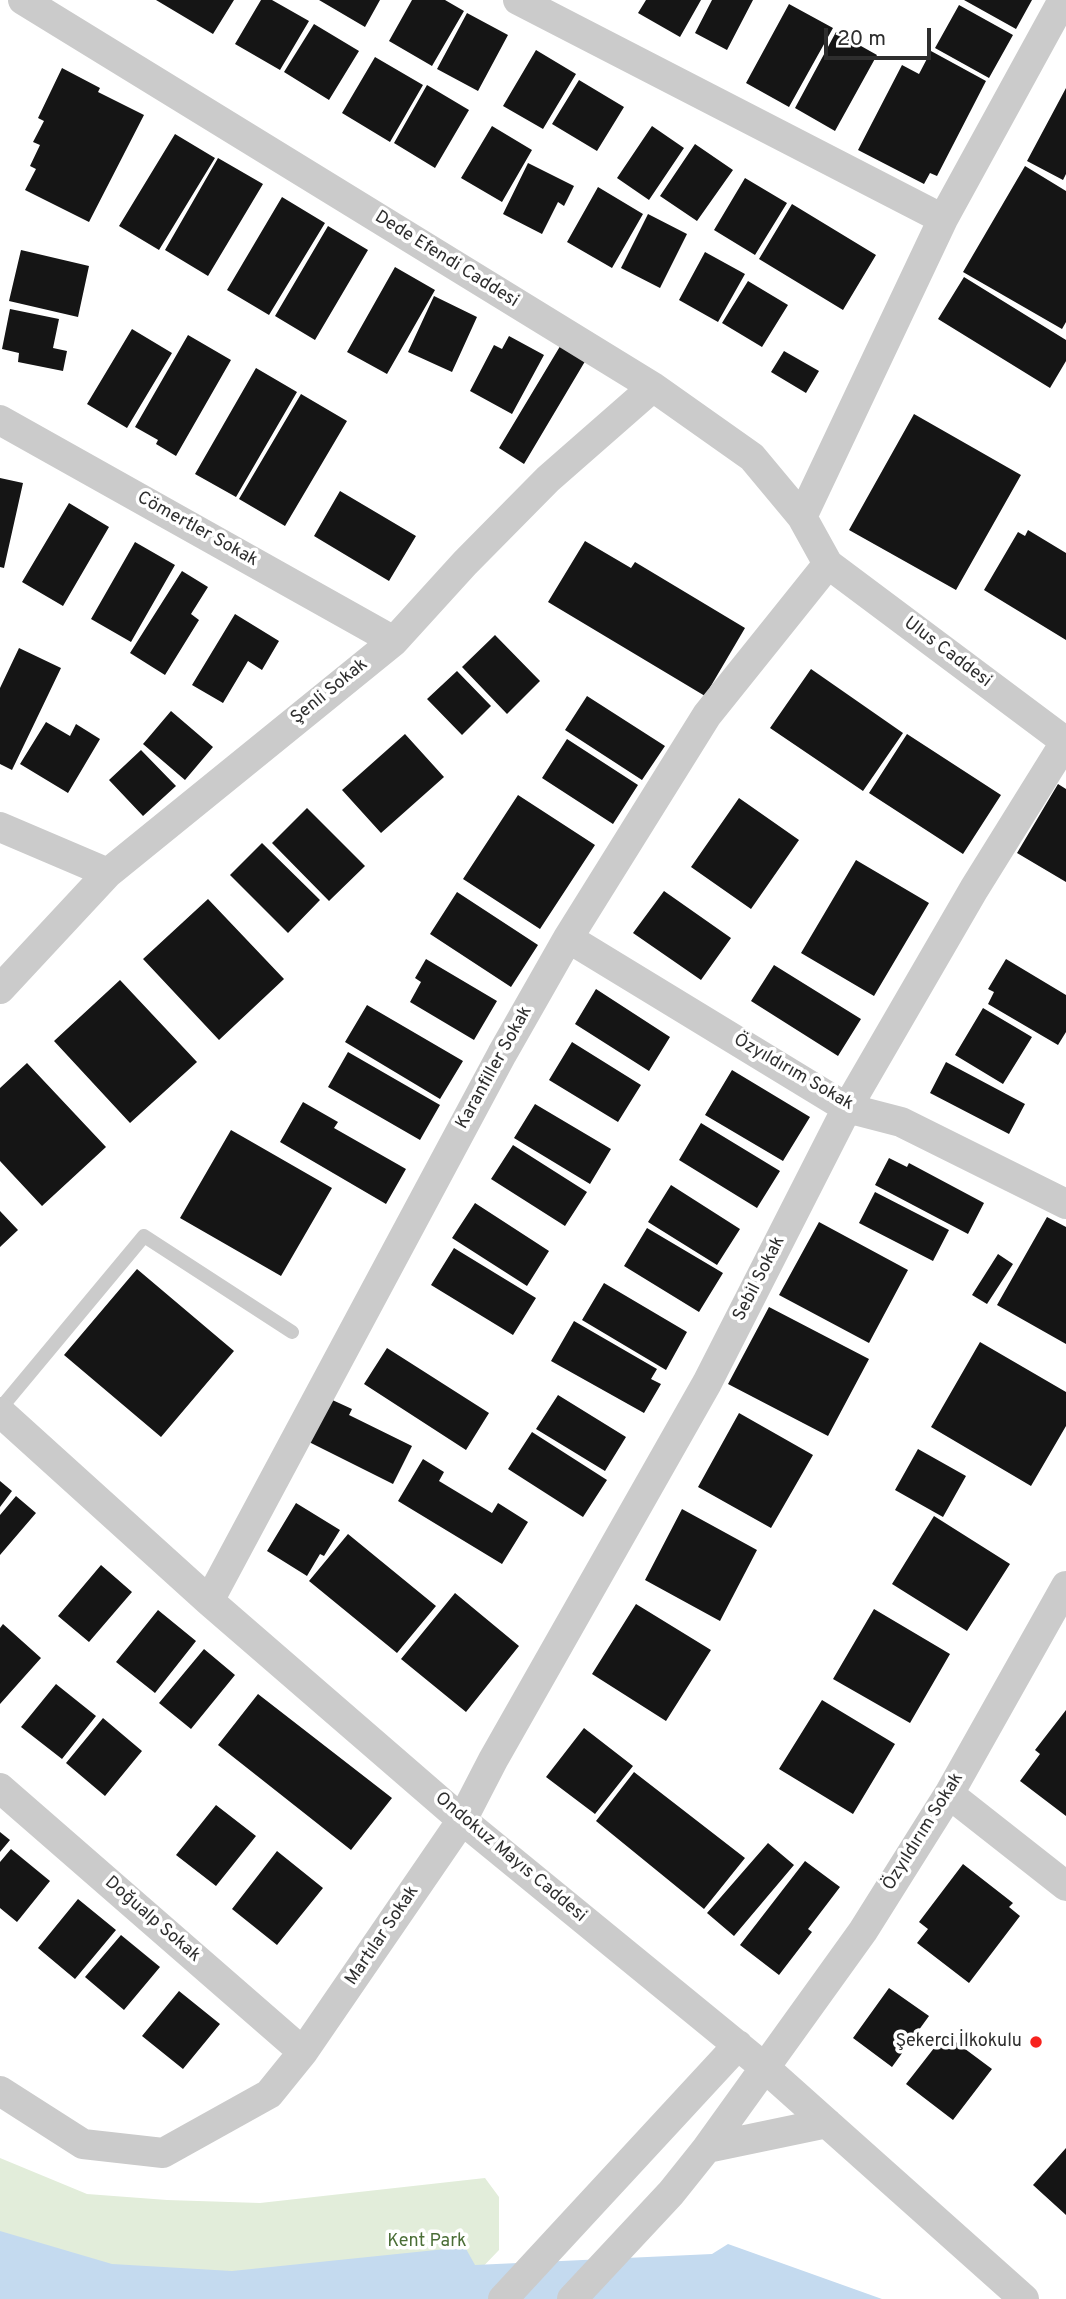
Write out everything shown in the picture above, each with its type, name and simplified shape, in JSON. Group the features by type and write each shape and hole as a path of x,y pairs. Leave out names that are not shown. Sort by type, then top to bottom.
{"street":[{"name":"Dede Efendi Caddesi","path":"23,0 653,387 752,457 802,517 828,564"},
{"path":"518,0 943,219"},
{"path":"802,517 943,219 1063,0"},
{"name":"Şenli Sokak","path":"0,989 108,873 394,641 465,563 548,479 653,387"},
{"name":"Cömertler Sokak","path":"0,420 394,641"},
{"name":"Ulus Caddesi","path":"828,564 1066,742"},
{"name":"Karanfiller Sokak","path":"209,1601 502,1054 568,938 707,715 828,564"},
{"name":"Sebil Sokak","path":"462,1820 493,1760 707,1383 848,1108 974,889 1066,742"},
{"path":"0,827 108,873"},
{"name":"Özyıldırım Sokak","path":"568,938 848,1108 901,1122 1066,1204"},
{"name":"Ondokuz Mayıs Caddesi","path":"0,1411 209,1601 462,1820 764,2067 1024,2299"},
{"name":"Özyıldırım Sokak","path":"572,2299 671,2193 707,2148 863,1931 949,1794 1066,1586"},
{"name":"Doğualp Sokak","path":"0,1788 303,2052"},
{"path":"949,1794 1066,1886"},
{"name":"Martılar Sokak","path":"0,2091 83,2144 163,2153 269,2094 303,2052 462,1820"},
{"path":"503,2299 738,2045"},
{"path":"707,2148 827,2123"}],"lane":[{"path":"0,1411 144,1236 292,1332"}],"green space":[{"name":"Kent Park","path":"0,2158 87,2194 167,2200 260,2203 485,2178 499,2197 499,2250 452,2299 0,2299"}],"water":[{"path":"0,2231 112,2264 232,2271 465,2247 475,2265 712,2254 728,2244 882,2299 0,2299"}],"building":[{"path":"156,0 234,0 213,34"},
{"path":"261,0 272,0 309,21 280,70 235,44"},
{"path":"319,0 380,0 365,27"},
{"path":"412,0 445,0 464,11 432,66 389,41"},
{"path":"646,0 701,0 680,37 638,13"},
{"path":"712,0 753,0 727,50 695,33"},
{"path":"964,0 1032,0 1016,29"},
{"path":"789,4 833,28 789,107 746,83"},
{"path":"959,5 1013,35 989,78 935,48"},
{"path":"467,13 508,35 478,91 437,69"},
{"path":"314,24 359,51 329,100 284,72"},
{"path":"836,32 877,55 835,131 795,108"},
{"path":"536,50 576,74 543,129 503,106"},
{"path":"931,51 986,81 937,176 930,173 924,184 858,150 902,65 919,74"},
{"path":"375,57 423,85 390,142 342,113"},
{"path":"62,68 100,88 98,92 144,115 89,222 25,190 36,169 30,166 40,145 33,142 44,121 38,118"},
{"path":"579,80 624,107 597,151 552,124"},
{"path":"427,85 469,110 435,168 394,143"},
{"path":"1066,88 1066,174 1063,180 1027,161"},
{"path":"492,126 532,150 502,202 461,178"},
{"path":"652,126 684,148 649,200 617,178"},
{"path":"175,134 215,158 159,250 119,226"},
{"path":"695,144 733,170 697,221 660,196"},
{"path":"218,158 263,184 208,276 165,250"},
{"path":"528,163 574,186 564,206 558,202 542,234 503,214"},
{"path":"1025,166 1066,191 1066,322 1062,329 963,272"},
{"path":"745,178 787,203 755,255 714,230"},
{"path":"598,187 643,214 612,268 567,242"},
{"path":"282,197 325,223 269,315 227,290"},
{"path":"792,204 876,255 843,310 759,259"},
{"path":"648,214 687,234 660,288 621,268"},
{"path":"328,226 368,250 315,340 275,316"},
{"path":"21,250 89,266 78,317 9,301"},
{"path":"705,252 745,274 718,322 679,300"},
{"path":"395,267 435,290 387,374 347,352"},
{"path":"964,277 1066,340 1066,361 1050,388 938,319"},
{"path":"748,281 788,305 762,347 722,323"},
{"path":"434,296 477,317 452,372 408,352"},
{"path":"10,309 59,319 53,348 67,351 63,371 18,362 19,353 2,349"},
{"path":"132,329 172,353 127,428 87,404"},
{"path":"188,335 231,360 176,456 156,444 158,440 135,427"},
{"path":"509,336 544,355 512,414 470,391 494,345 502,349"},
{"path":"562,343 587,358 524,464 499,448"},
{"path":"784,351 819,371 806,393 771,372"},
{"path":"256,368 297,392 236,497 195,474"},
{"path":"301,394 347,421 285,526 239,499"},
{"path":"914,414 1021,475 956,590 849,530"},
{"path":"0,478 23,483 4,568 0,567"},
{"path":"340,491 416,536 389,581 314,536"},
{"path":"69,503 109,527 63,606 22,582"},
{"path":"1028,530 1066,553 1066,640 984,590 1018,532 1025,536"},
{"path":"585,541 631,568 635,562 745,628 705,696 548,602"},
{"path":"135,542 175,565 131,642 91,619"},
{"path":"182,571 208,587 191,614 199,620 165,675 130,653"},
{"path":"235,614 279,641 262,670 248,661 223,703 192,685"},
{"path":"495,635 540,681 507,714 462,667"},
{"path":"19,648 61,668 12,770 0,764 0,688"},
{"path":"811,669 903,733 863,791 770,728"},
{"path":"457,671 491,706 462,735 427,699"},
{"path":"587,696 665,746 642,780 565,730"},
{"path":"171,711 213,747 185,780 143,744"},
{"path":"46,722 70,736 76,724 100,739 68,793 20,764"},
{"path":"405,734 444,777 381,833 342,790"},
{"path":"907,734 1001,795 963,854 869,793"},
{"path":"567,739 638,785 613,824 542,778"},
{"path":"141,750 176,786 143,816 109,780"},
{"path":"1058,784 1066,789 1066,882 1017,853"},
{"path":"518,795 595,845 540,929 463,879"},
{"path":"739,798 799,840 751,909 691,867"},
{"path":"307,808 365,866 329,901 272,843"},
{"path":"262,843 320,900 288,933 230,875"},
{"path":"856,860 929,903 874,996 801,953"},
{"path":"664,891 731,938 701,980 633,933"},
{"path":"457,892 538,945 511,987 430,934"},
{"path":"208,899 284,979 219,1040 143,959"},
{"path":"426,959 497,1001 474,1040 410,1002 421,982 415,978"},
{"path":"1006,959 1066,995 1066,1032 1058,1045 988,1004 994,992 988,989"},
{"path":"774,965 861,1019 838,1056 751,1001"},
{"path":"120,980 197,1062 130,1123 54,1041"},
{"path":"596,989 670,1037 649,1071 575,1024"},
{"path":"367,1005 463,1061 440,1099 345,1042"},
{"path":"983,1008 1032,1037 1003,1084 955,1055"},
{"path":"572,1042 641,1085 618,1122 549,1080"},
{"path":"348,1052 440,1105 420,1140 328,1087"},
{"path":"946,1062 1025,1104 1009,1134 930,1093"},
{"path":"27,1063 106,1147 42,1206 0,1161 0,1088"},
{"path":"732,1070 810,1117 783,1161 705,1115"},
{"path":"303,1102 338,1122 334,1128 406,1169 386,1204 280,1142"},
{"path":"535,1104 611,1149 590,1184 514,1138"},
{"path":"701,1123 780,1171 757,1208 679,1160"},
{"path":"231,1130 332,1188 281,1276 180,1218"},
{"path":"513,1145 587,1192 565,1226 491,1179"},
{"path":"889,1158 907,1167 909,1163 984,1203 968,1234 875,1185"},
{"path":"671,1185 740,1229 717,1265 648,1222"},
{"path":"875,1192 949,1230 933,1261 859,1223"},
{"path":"475,1203 549,1251 527,1286 452,1238"},
{"path":"0,1211 18,1230 0,1247"},
{"path":"1047,1217 1066,1227 1066,1344 997,1305"},
{"path":"819,1222 908,1270 869,1343 779,1295"},
{"path":"647,1228 723,1273 699,1312 624,1266"},
{"path":"454,1248 536,1298 513,1335 431,1285"},
{"path":"998,1254 1013,1264 987,1304 972,1295"},
{"path":"137,1269 234,1351 161,1437 64,1355"},
{"path":"604,1283 687,1332 666,1370 582,1320"},
{"path":"769,1307 869,1359 828,1436 728,1384"},
{"path":"574,1321 657,1369 651,1379 661,1384 644,1413 551,1361"},
{"path":"980,1342 1066,1392 1066,1426 1031,1486 931,1427"},
{"path":"387,1348 489,1413 466,1450 364,1384"},
{"path":"558,1395 626,1437 605,1471 536,1429"},
{"path":"328,1398 352,1409 349,1415 412,1446 393,1484 307,1441"},
{"path":"739,1413 813,1455 771,1528 698,1487"},
{"path":"532,1432 607,1480 583,1517 508,1469"},
{"path":"918,1449 966,1476 943,1517 895,1490"},
{"path":"423,1459 444,1472 439,1481 492,1513 498,1503 528,1522 502,1564 398,1501"},
{"path":"0,1481 12,1491 0,1507"},
{"path":"16,1496 36,1513 0,1555 0,1515"},
{"path":"296,1503 340,1530 324,1556 320,1554 307,1576 267,1551"},
{"path":"682,1509 757,1550 720,1621 645,1580"},
{"path":"934,1516 1010,1564 967,1631 892,1584"},
{"path":"348,1534 436,1606 397,1653 309,1581"},
{"path":"101,1565 132,1592 89,1642 58,1616"},
{"path":"455,1593 519,1646 466,1712 401,1659"},
{"path":"636,1604 711,1650 666,1721 592,1674"},
{"path":"874,1609 950,1654 910,1723 833,1679"},
{"path":"158,1610 196,1641 155,1693 116,1662"},
{"path":"3,1624 41,1658 0,1704 0,1628"},
{"path":"204,1649 235,1675 191,1729 159,1703"},
{"path":"56,1684 96,1716 62,1759 21,1727"},
{"path":"258,1694 392,1798 351,1850 218,1745"},
{"path":"822,1700 895,1744 853,1814 779,1769"},
{"path":"1066,1710 1066,1816 1020,1781 1040,1754 1035,1750"},
{"path":"103,1718 142,1751 105,1796 66,1763"},
{"path":"584,1728 633,1766 595,1814 546,1777"},
{"path":"634,1772 745,1858 704,1909 596,1821"},
{"path":"216,1805 256,1836 216,1886 176,1855"},
{"path":"0,1832 10,1840 0,1852"},
{"path":"768,1843 794,1865 734,1936 707,1913"},
{"path":"11,1849 50,1881 17,1922 0,1908 0,1862"},
{"path":"277,1851 323,1888 277,1945 232,1909"},
{"path":"805,1861 840,1887 808,1929 812,1932 779,1975 740,1945"},
{"path":"963,1864 1013,1903 1009,1907 1020,1916 969,1983 917,1943 928,1929 919,1922"},
{"path":"78,1899 116,1930 75,1979 38,1948"},
{"path":"121,1935 160,1967 124,2010 85,1977"},
{"path":"889,1988 929,2016 892,2067 853,2038"},
{"path":"179,1991 220,2024 183,2069 142,2036"},
{"path":"945,2034 992,2069 953,2120 906,2084"},
{"path":"1066,2148 1066,2215 1033,2185"}],"place":[{"name":"Şekerci İlkokulu","path":"1036,2042"}]}
